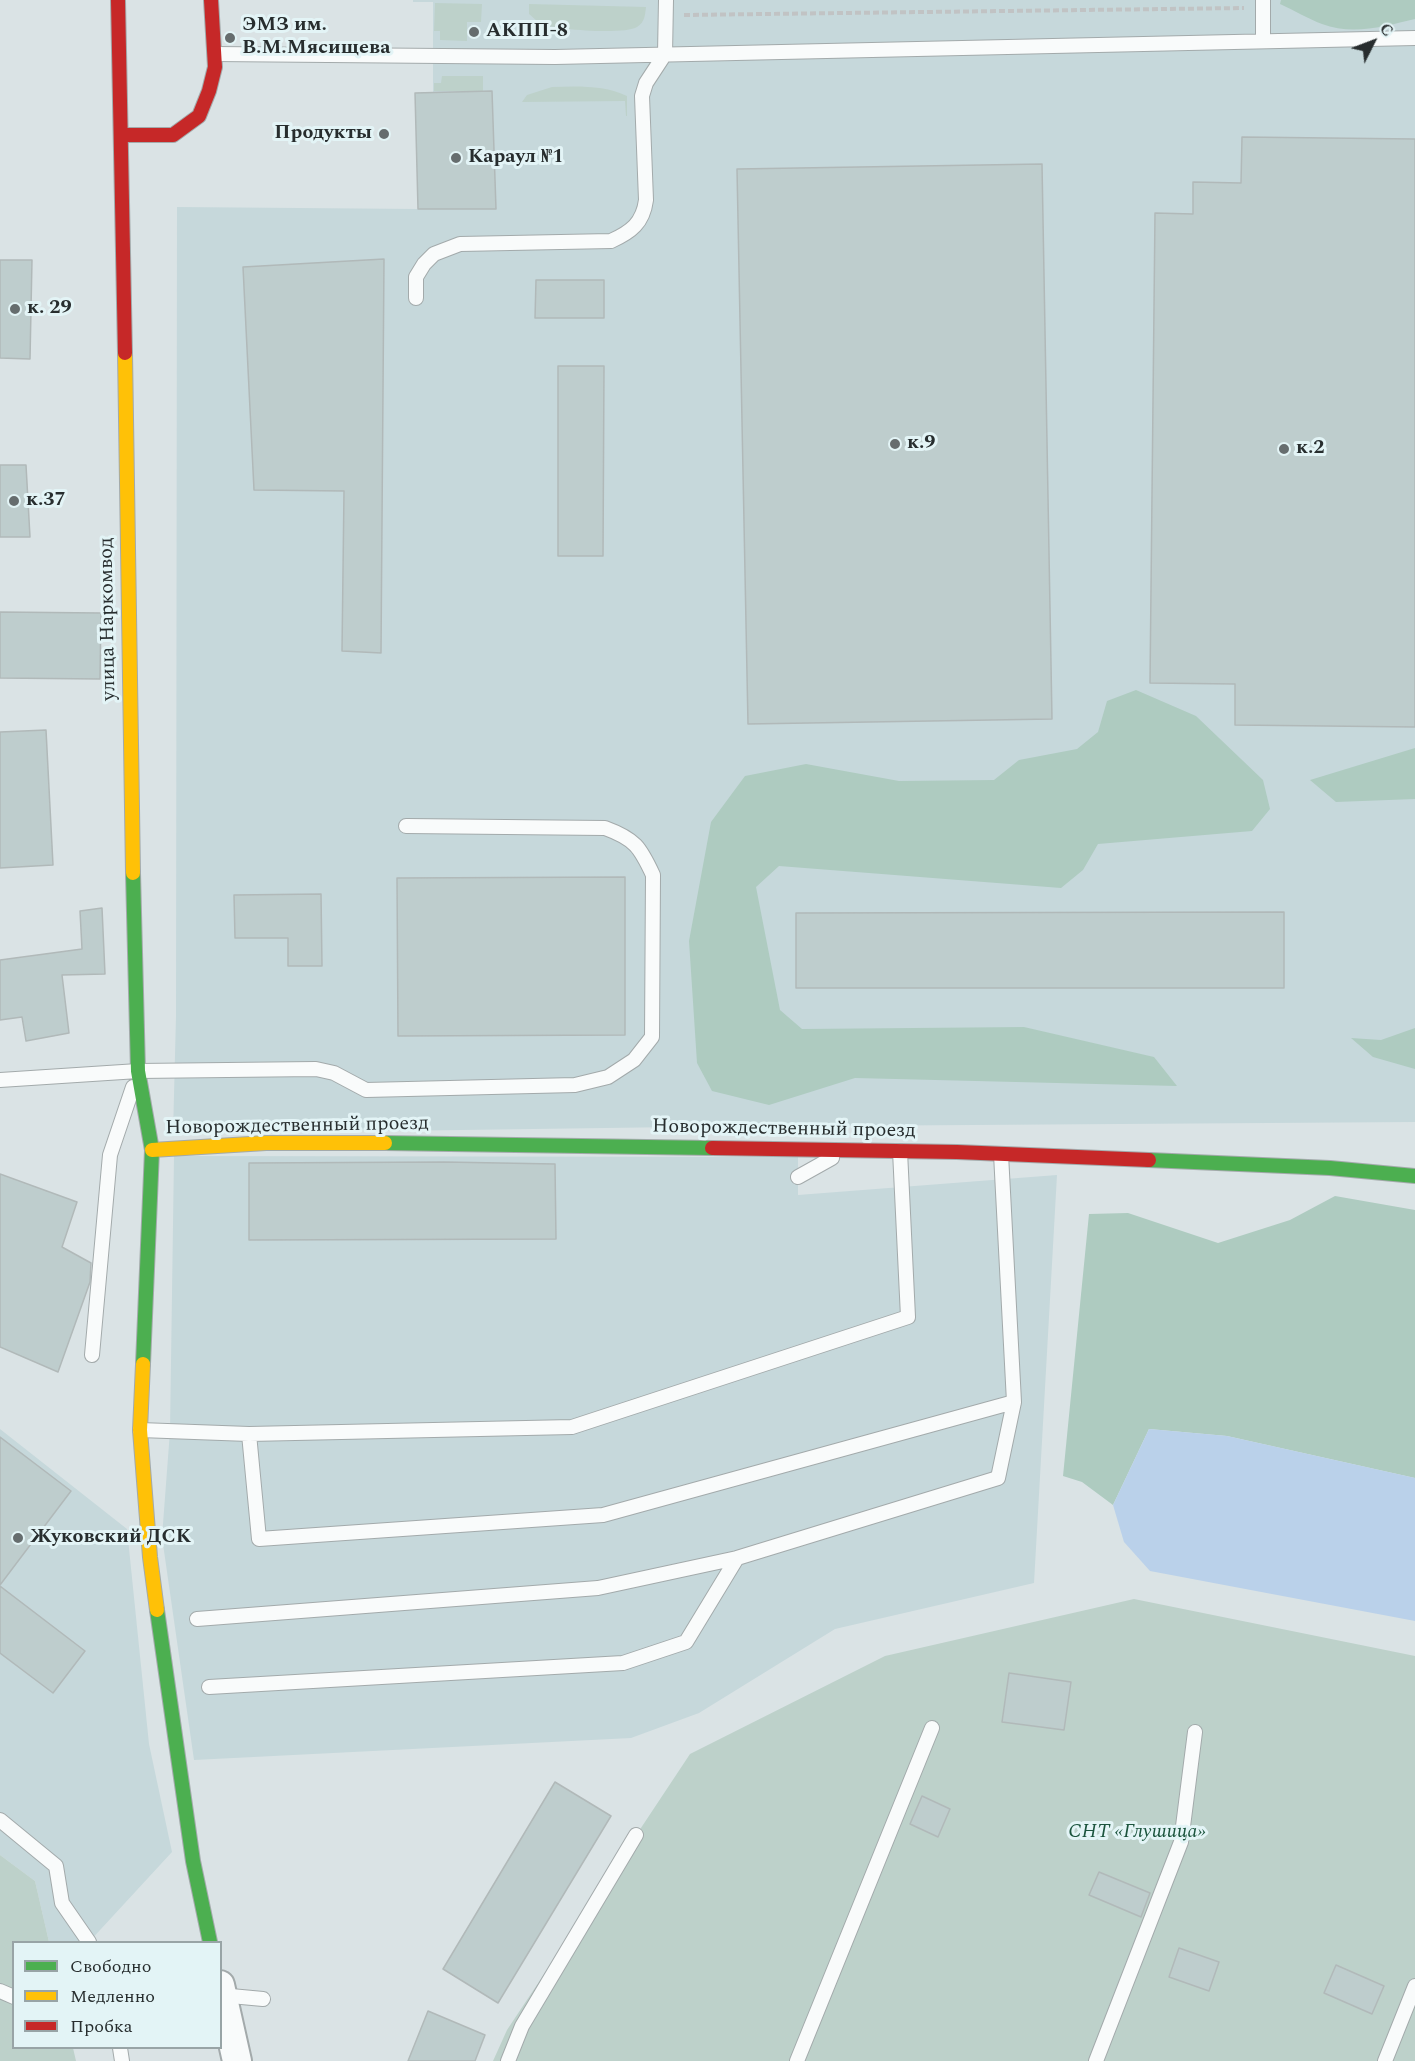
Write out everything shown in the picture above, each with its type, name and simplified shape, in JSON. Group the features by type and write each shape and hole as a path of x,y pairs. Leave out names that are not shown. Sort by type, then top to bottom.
{"street":[{"name":"улица Наркомвод","path":"118,0 122,135 129,717 138,1071 156,1176 140,1430 150,1557 193,1861 210,1941"},
{"path":"122,135 173,135 199,116 215,67 211,0"},
{"name":"Новорождественный проезд","path":"152,1150 266,1143 341,1142 900,1151 1330,1168 1415,1176"},
{"path":"222,1996 237,2061"}],"lane":[{"path":"416,298 416,277 424,264 434,254 460,243 611,241 632,231 644,213 646,200 642,96 646,83 665,54 666,0"},
{"path":"1263,4 1263,41"},
{"path":"215,54 555,57 1415,38"},
{"path":"0,1080 138,1071 315,1069 334,1073 366,1090 575,1085 609,1077 634,1060 652,1037 653,875 644,854 627,836 605,828 405,826"},
{"path":"92,1355 110,1155 138,1071"},
{"path":"798,1177 847,1150"},
{"path":"140,1430 249,1434 572,1426 908,1317 900,1151"},
{"path":"196,1619 598,1588 737,1558 998,1478 1014,1402 1001,1154"},
{"path":"249,1434 259,1539 603,1515 1014,1402"},
{"path":"209,1687 623,1663 686,1642 737,1558"},
{"path":"797,2061 933,1728"},
{"path":"1096,2061 1180,1842 1195,1732"},
{"path":"0,1820 56,1866 62,1903 88,1941"},
{"path":"508,2061 522,2026 636,1835"},
{"path":"1385,2061 1415,1986"},
{"path":"222,1992 262,1999"}],"path":[{"path":"665,15 1263,4"}],"shaded area":[{"path":"413,0 1415,0 1415,1122 677,1127 173,1134 176,1016 177,207 418,209 415,93 433,92 433,2 413,2"},
{"path":"174,1156 798,1157 798,1195 1057,1175 1034,1583 835,1629 699,1713 631,1738 194,1760 162,1537 170,1431"},
{"path":"0,1429 127,1529 149,1744 172,1852 90,1941 49,1941 35,1881 0,1855"}],"green space":[{"path":"1281,0 1415,0 1415,19 1369,29 1334,28 1280,4"},
{"path":"435,3 482,4 481,22 467,22 467,41 440,40 440,31 434,31"},
{"path":"529,4 646,7 643,21 637,27 618,31 588,31 547,26 540,23 529,14"},
{"path":"442,76 483,76 483,91 434,91 434,83 441,83"},
{"path":"552,87 590,87 618,92 627,96 627,116 625,101 522,102 527,95"},
{"path":"1136,690 1196,716 1263,780 1270,809 1252,831 1098,844 1083,870 1061,888 779,866 756,887 780,1010 802,1029 1024,1027 1154,1057 1177,1086 855,1078 769,1105 712,1091 697,1063 689,941 711,822 745,776 806,764 899,781 994,780 1019,760 1077,749 1098,732 1107,701"},
{"path":"1415,748 1415,799 1336,802 1310,780"},
{"path":"1415,1028 1415,1069 1373,1057 1351,1038 1381,1040"},
{"path":"1335,1196 1415,1210 1415,1478 1227,1436 1149,1429 1113,1505 1082,1482 1063,1476 1089,1214 1128,1213 1218,1243 1290,1220"},
{"name":"СНТ «Глушица»","path":"1134,1599 1415,1656 1415,2061 493,2061 507,2030 690,1754 885,1656"},
{"path":"0,1855 35,1881 49,1941 12,1941 12,2049 73,2049 76,2061 0,2061"}],"water":[{"path":"1149,1429 1227,1436 1415,1478 1415,1621 1150,1571 1124,1542 1113,1505"}],"building":[{"name":"Караул №1","path":"492,91 496,209 418,209 415,93"},
{"name":"к.2","path":"1242,137 1415,139 1415,727 1235,725 1235,684 1150,683 1155,213 1193,214 1193,182 1241,183"},
{"name":"к.9","path":"1042,164 1052,719 748,724 737,169"},
{"path":"384,259 381,653 342,651 344,491 254,490 243,267"},
{"name":"к. 29","path":"0,260 32,260 30,359 0,358"},
{"path":"536,280 604,280 604,318 535,318"},
{"path":"558,366 604,366 603,556 558,556"},
{"name":"к.37","path":"0,465 26,465 30,537 0,537"},
{"path":"0,612 101,613 100,679 0,678"},
{"path":"46,730 53,865 0,868 0,732"},
{"path":"625,877 625,1035 398,1036 397,878"},
{"path":"321,894 322,966 288,966 288,938 235,938 234,895"},
{"path":"102,908 105,974 62,975 69,1033 26,1041 22,1017 0,1020 0,960 82,949 80,911"},
{"path":"1284,912 1284,988 796,988 796,913"},
{"path":"249,1163 555,1164 556,1239 249,1240"},
{"path":"0,1174 77,1202 62,1247 91,1263 90,1282 58,1372 0,1347"},
{"name":"Жуковский ДСК","path":"0,1437 71,1491 0,1585"},
{"name":"Жуковский ДСК","path":"0,1586 85,1651 53,1693 0,1653"},
{"path":"1009,1673 1071,1682 1064,1730 1002,1722"},
{"path":"555,1782 611,1816 498,2003 443,1969"},
{"path":"922,1796 950,1809 938,1837 910,1824"},
{"path":"1099,1872 1150,1893 1141,1917 1089,1895"},
{"path":"1179,1948 1219,1962 1209,1991 1169,1977"},
{"path":"1336,1965 1384,1986 1372,2014 1324,1993"},
{"path":"428,2011 485,2035 475,2061 408,2061"}],"traffic: fast":[{"path":"133,873 138,1071 152,1150 143,1364"},
{"path":"385,1143 712,1148"},
{"path":"1149,1160 1330,1168 1415,1176"},
{"path":"157,1610 193,1861 210,1941"}],"traffic: slow":[{"path":"125,353 133,873"},
{"path":"152,1150 266,1143 385,1143"},
{"path":"143,1364 140,1430 150,1557 157,1610"}],"traffic: jam":[{"path":"118,0 125,353"},
{"path":"122,135 173,135 199,116 215,67 211,0"},
{"path":"712,1148 957,1152 1149,1160"}],"place":[{"name":"АКПП-8","path":"474,32"},
{"name":"ЭМЗ им. В.М.Мясищева","path":"230,38"},
{"name":"Продукты","path":"384,134"},
{"name":"Караул №1","path":"456,158"},
{"name":"к. 29","path":"15,309"},
{"name":"к.9","path":"895,444"},
{"name":"к.2","path":"1284,449"},
{"name":"к.37","path":"14,501"},
{"name":"Жуковский ДСК","path":"18,1538"}]}
